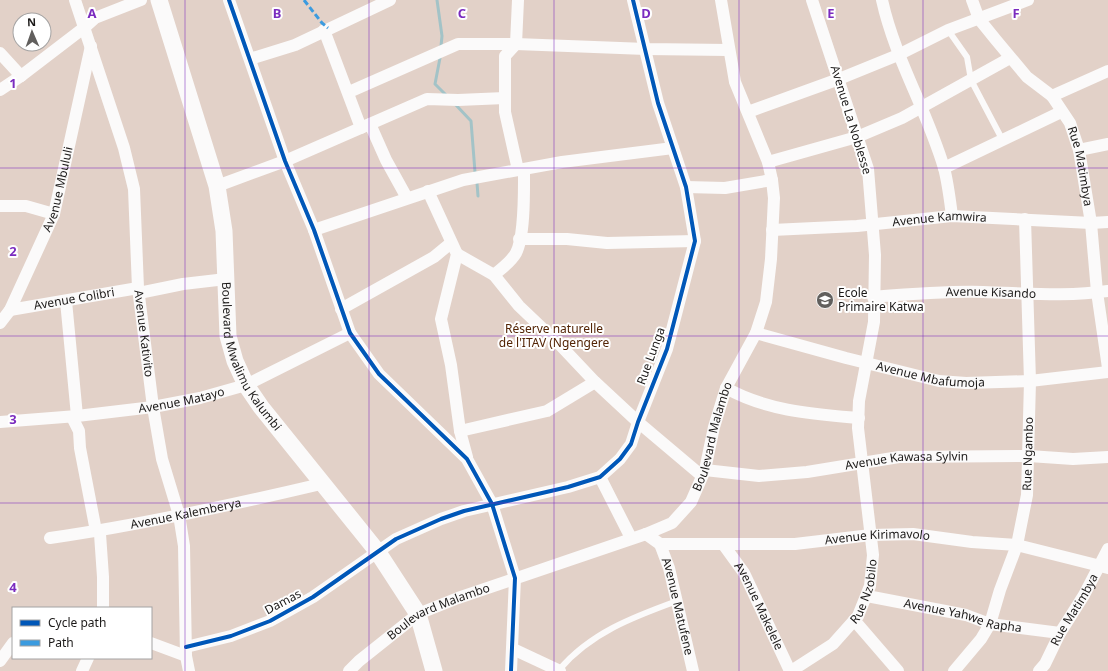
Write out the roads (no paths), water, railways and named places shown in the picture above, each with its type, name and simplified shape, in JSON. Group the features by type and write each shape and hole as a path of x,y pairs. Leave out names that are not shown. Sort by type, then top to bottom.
{"street":[{"name":"Avenue Kativito","path":"75,0 124,148 134,188 138,290 153,407 162,459 179,515 184,546 186,652 190,671"},
{"path":"0,90 21,76 95,18 140,0"},
{"name":"Boulevard Mwalimu Kalumbi","path":"159,0 217,186 224,232 228,336 235,361 246,385 321,484 377,551 418,614 434,671"},
{"path":"229,0 285,161 314,230 350,333 379,374 467,458"},
{"path":"494,275 508,263 517,252 523,220 521,170 505,112 504,56 516,44 518,0"},
{"name":"Rue Lunga","path":"377,551 396,539 440,519 492,504 568,487 600,477 620,459 632,444 638,422 666,350 695,241 686,187 651,80 646,49 633,0"},
{"name":"Boulevard Malambo","path":"349,671 359,661 418,614 516,578 646,534 672,523 682,514 691,502 704,473 714,427 726,388 756,333 766,302 772,259 774,198 772,180 768,162 735,82 728,50 721,0"},
{"name":"Avenue La Noblesse","path":"812,0 868,169 875,255 873,297 874,322 868,362"},
{"path":"882,0 887,23 898,55 921,108 944,168 952,216"},
{"name":"Rue Matimbya","path":"972,0 979,19 1010,58 1027,76 1052,96 1061,112 1070,123 1079,150 1090,223 1103,291 1108,368"},
{"path":"748,112 839,79 898,55 948,30 1028,0"},
{"path":"250,59 295,45 387,1"},
{"path":"324,30 349,92 366,126 407,198"},
{"path":"349,92 458,44 516,44 646,49 728,50"},
{"name":"Avenue Mbululi","path":"0,323 10,310 54,214 91,46"},
{"path":"0,53 21,76"},
{"path":"768,162 857,137 902,118 1010,58"},
{"path":"1052,96 1108,71"},
{"path":"217,186 285,161 427,99 458,100 505,98"},
{"path":"944,168 1061,112"},
{"path":"1079,150 1108,144"},
{"path":"314,230 463,180 562,162 673,148"},
{"path":"686,187 725,188 772,180"},
{"path":"428,191 457,254 494,275 519,306 561,346 595,382 638,422 704,473"},
{"path":"0,206 26,206 54,214"},
{"name":"Avenue Kamwira","path":"772,230 802,230 952,216 1090,223 1108,222"},
{"name":"Rue Ngambo","path":"954,671 981,639 990,624 1000,590 1017,546 1027,495 1030,381 1026,294 1025,219"},
{"path":"519,239 567,239 607,243 695,241"},
{"path":"341,309 434,257 451,243"},
{"path":"457,254 441,319 460,431 467,458 492,504 516,578 511,671"},
{"name":"Avenue Colibri","path":"10,310 138,290 226,279"},
{"name":"Avenue Kisando","path":"873,297 967,292 1026,294 1103,291"},
{"path":"66,301 74,417 80,431 83,469 96,532 100,534 103,607"},
{"name":"Avenue Matayo","path":"0,422 74,417 153,407 200,398 246,385 350,333"},
{"name":"Avenue Mbafumoja","path":"756,333 939,381 966,383 1030,381 1108,372"},
{"name":"Rue Nzobilo","path":"791,671 833,644 858,616 870,586 873,555 862,464 859,418 860,401 868,362"},
{"path":"460,431 547,411 595,382"},
{"path":"726,388 747,400 778,408 819,415 859,418"},
{"name":"Avenue Kawasa Sylvin","path":"704,473 759,476 807,472 899,457 1029,456 1073,460 1108,457"},
{"path":"600,477 631,538"},
{"name":"Avenue Kalemberya","path":"50,538 96,532 321,484"},
{"path":"646,534 660,544"},
{"name":"Avenue Kirimavolo","path":"660,544 794,544 871,535 913,534 1017,546 1103,566"},
{"name":"Avenue Matufene","path":"660,544 669,568 693,671"},
{"name":"Avenue Makelele","path":"723,544 744,573 791,671"},
{"name":"Rue Matimbya","path":"1039,671 1045,664 1060,633 1103,566 1108,549"},
{"name":"Damas","path":"186,652 270,621 313,597 377,551"},
{"name":"Avenue Yahwe Rapha","path":"867,596 966,614 990,624 1060,633"},
{"path":"854,620 898,671"},
{"path":"152,643 186,652"},
{"path":"0,661 12,644"},
{"path":"513,649 560,670"},
{"path":"82,671 88,659"}],"lane":[{"path":"948,30 967,57 971,80 1002,139"},
{"path":"560,670 566,661 610,628 629,618 677,601"}],"waterway":[{"path":"437,0 442,36 441,46"},
{"path":"440,58 435,84 447,96"},
{"path":"455,104 471,121 475,172"},
{"path":"477,183 478,196"}],"place":[{"name":"Ecole Primaire Katwa","path":"825,300"}],"park label":[{"name":"Réserve naturelle de l'ITAV (Ngengere","path":"554,336"}]}
